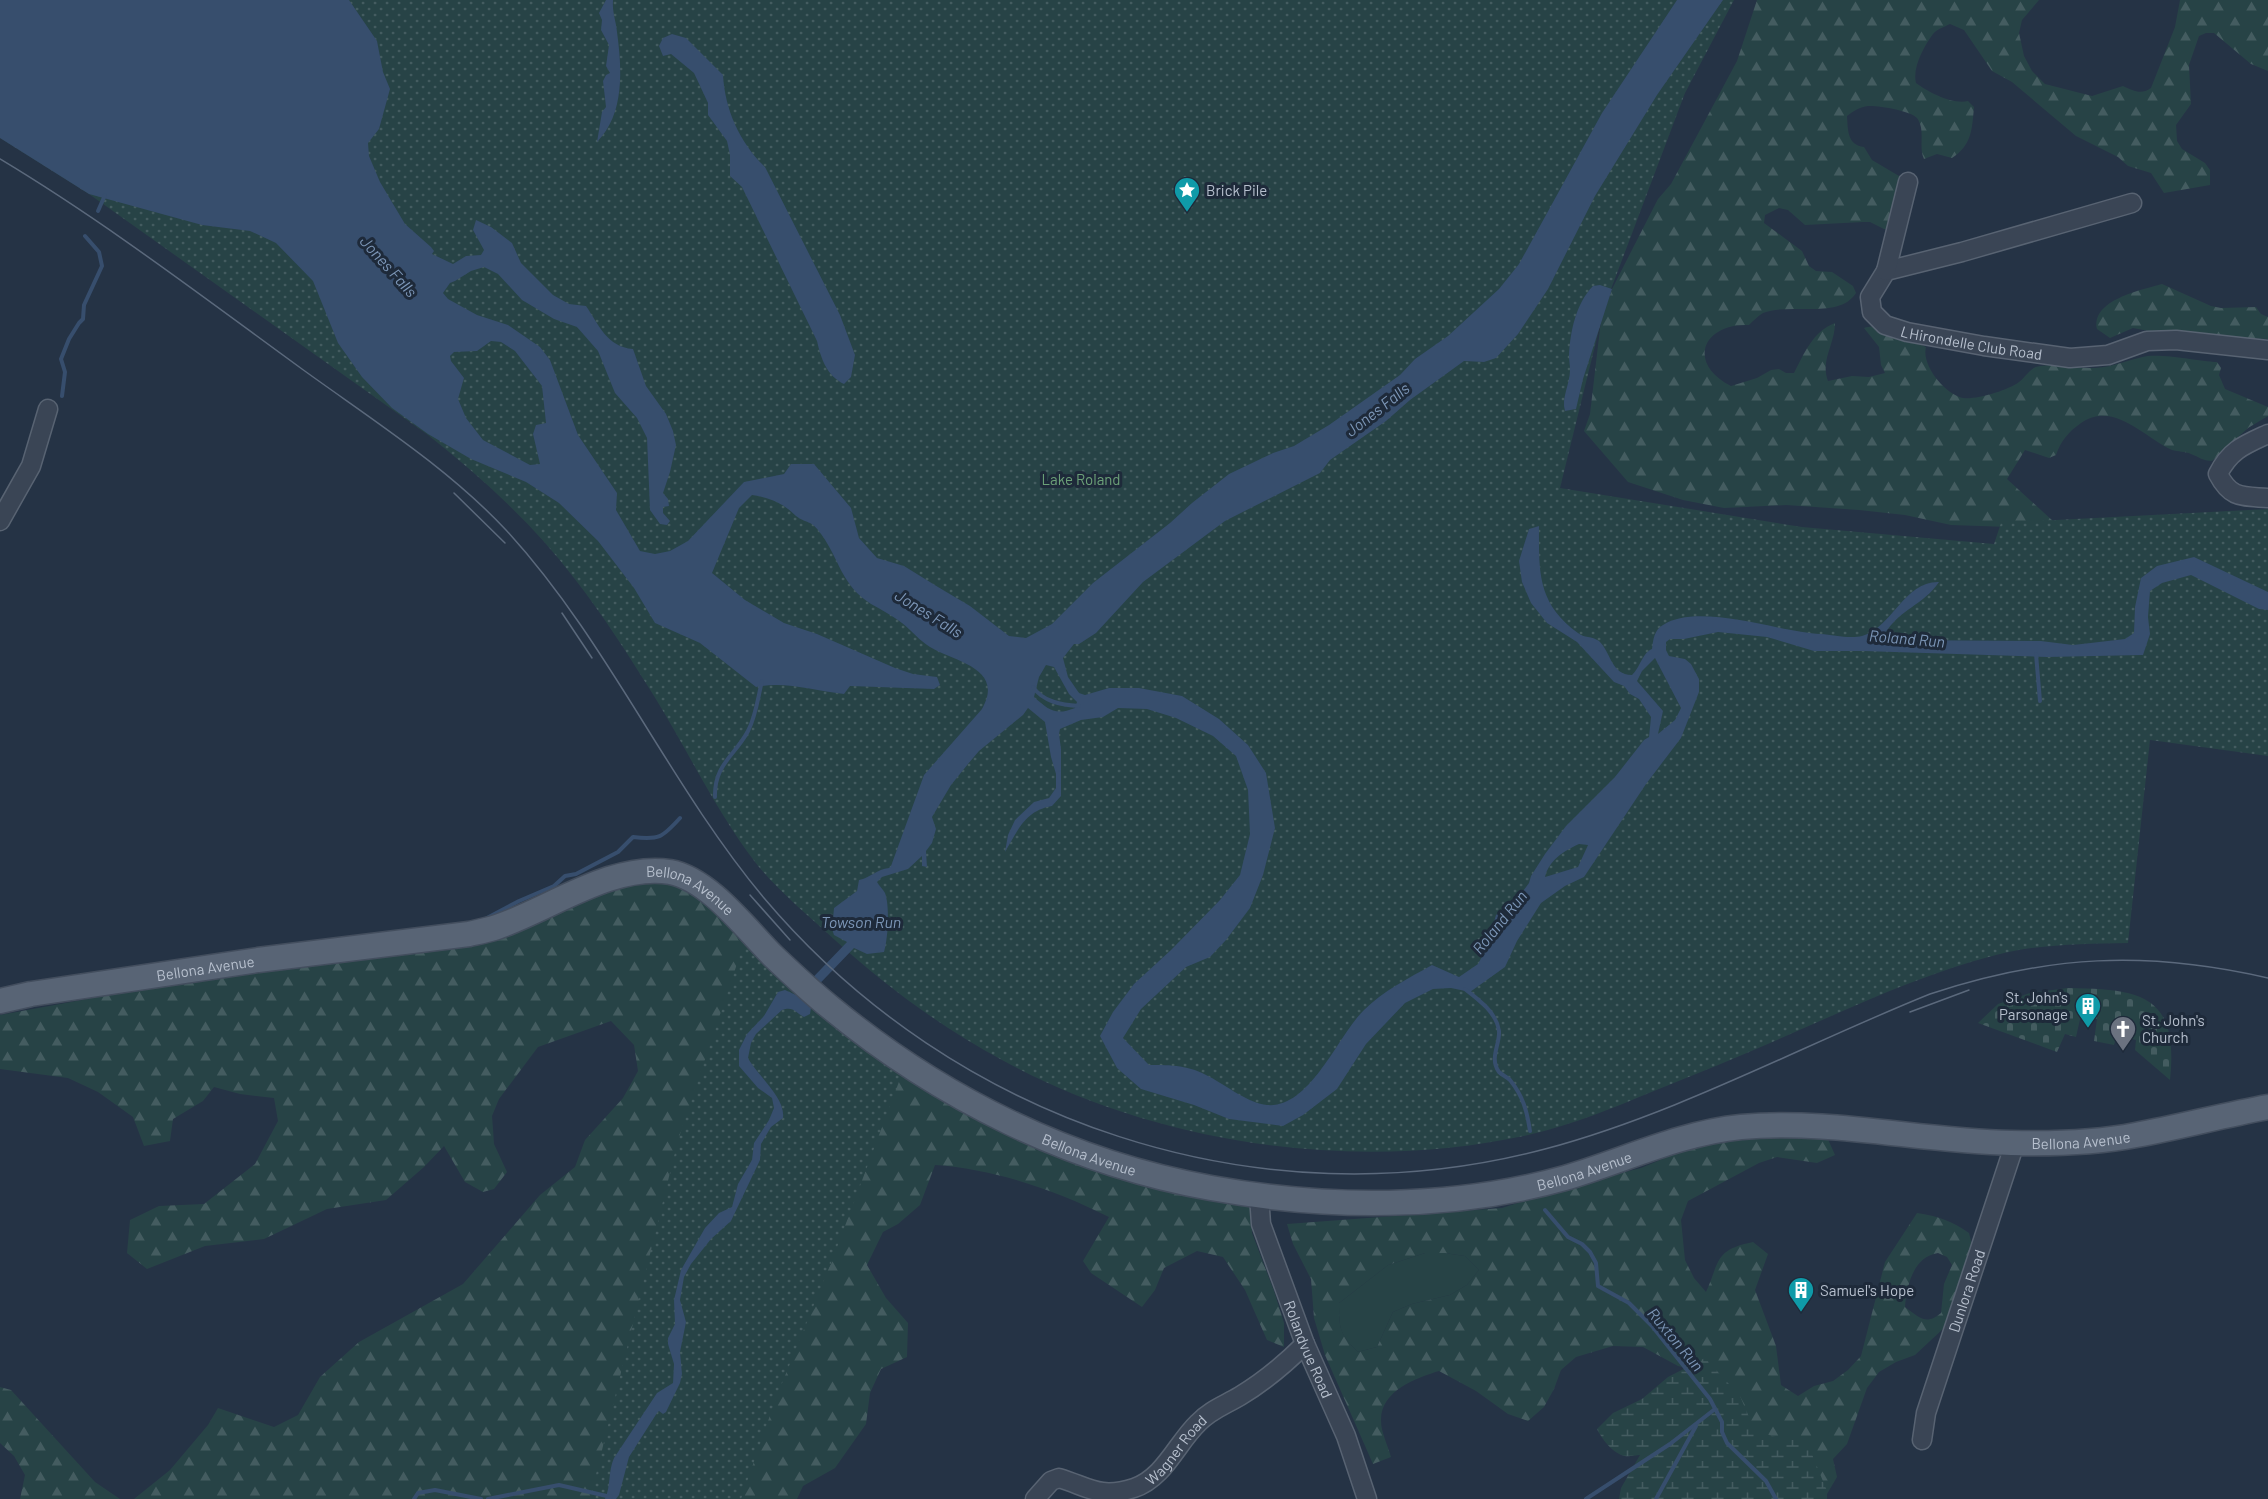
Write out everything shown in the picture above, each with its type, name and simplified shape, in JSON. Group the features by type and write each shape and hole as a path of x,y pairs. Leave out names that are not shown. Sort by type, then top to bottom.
{"main road":[{"name":"Bellona Avenue","path":"0,1001 31,994 258,960 469,934 498,927 627,874 672,872 705,888 800,982 863,1033 926,1077 982,1109 1040,1137 1135,1171 1209,1188 1259,1196 1326,1202 1382,1203 1490,1194 1564,1178 1712,1130 1756,1126 1816,1125 1979,1142 2086,1141 2120,1138 2268,1107"}],"street":[{"name":"LHirondelle Club Road","path":"1908,182 1886,271 1870,297 1872,312 1885,325 1907,332 1984,346 2070,358 2108,355 2147,341 2176,340 2268,350"},
{"path":"1886,271 1962,252 2132,203"},
{"path":"0,521 31,466 48,409"},
{"path":"2268,434 2240,447 2226,458 2218,474 2225,488 2240,495 2268,498"},
{"name":"Dunlora Road","path":"1922,1440 1926,1413 2015,1143"},
{"name":"Rolandvue Road","path":"1259,1196 1261,1224 1305,1344 1346,1436 1367,1499"},
{"name":"Wagner Road","path":"1035,1499 1051,1481 1059,1478 1101,1493 1135,1488 1152,1477 1171,1458 1197,1423 1218,1406 1264,1381 1288,1362 1305,1344"}],"green space":[{"name":"Lake Roland","path":"0,0 1734,0 1685,93 1605,305 1560,488 1802,527 1994,544 2001,523 2268,509 2268,756 2150,740 2128,943 2061,945 2012,951 1970,962 1869,1000 1623,1104 1560,1126 1528,1135 1462,1146 1395,1151 1327,1150 1259,1144 1191,1131 1125,1113 1062,1089 980,1048 915,1005 855,958 784,893 755,862 715,802 654,696 585,592 541,538 505,502 428,435 89,194 0,138"},
{"path":"1757,0 2039,0 2022,20 2019,33 2024,56 2032,71 2045,84 2092,96 2123,86 2141,92 2151,88 2175,27 2180,0 2268,0 2268,71 2251,64 2214,33 2199,36 2189,65 2191,104 2176,125 2177,141 2182,149 2205,163 2210,170 2210,185 2164,193 2151,173 2128,166 2118,157 2076,136 2012,82 1992,71 1964,30 1950,24 1939,29 1930,39 1920,57 1915,77 1916,83 1941,97 1955,101 1968,101 1974,107 1970,136 1964,148 1952,158 1937,154 1924,159 1920,123 1914,115 1872,106 1859,108 1847,116 1851,140 1858,146 1864,147 1872,160 1905,181 1903,229 1884,229 1870,222 1805,225 1788,210 1779,208 1765,215 1764,223 1802,251 1809,266 1816,271 1832,272 1853,286 1856,293 1848,301 1838,306 1774,310 1763,313 1749,325 1720,330 1711,337 1706,346 1705,356 1708,366 1717,377 1731,386 1757,378 1771,370 1779,369 1786,373 1794,373 1815,337 1835,323 1826,366 1828,381 1852,376 1869,377 1885,373 1881,365 1879,347 1864,328 1879,327 1926,347 1927,362 1936,378 1949,391 1963,398 1984,396 2008,388 2019,382 2033,368 2040,366 2095,368 2148,356 2173,357 2217,362 2221,368 2219,375 2225,389 2268,407 2268,416 2248,428 2212,461 2172,450 2128,423 2105,416 2093,417 2076,426 2065,437 2056,455 2049,458 2025,450 2007,479 2065,532 1951,525 1905,515 1859,510 1786,505 1724,508 1683,500 1628,482 1584,431 1590,414 1601,320 1612,289 1658,199 1671,184 1737,61"},
{"path":"2162,284 2211,306 2256,307 2261,314 2268,317 2268,339 2165,334 2133,328 2110,338 2097,329 2097,319 2109,304 2131,293"},
{"path":"656,880 683,887 698,898 920,1083 1252,1205 1252,1233 1284,1323 1284,1347 1267,1340 1245,1290 1223,1257 1197,1251 1164,1268 1155,1290 1142,1307 1091,1273 1083,1261 1109,1217 1068,1198 1024,1182 980,1171 935,1165 920,1205 898,1224 883,1232 867,1265 886,1298 908,1323 907,1357 881,1369 870,1393 866,1424 835,1468 803,1486 797,1499 134,1499 170,1470 208,1425 218,1408 274,1427 298,1415 320,1377 359,1342 463,1284 540,1195 575,1167 585,1140 623,1098 638,1071 634,1045 611,1021 538,1047 499,1099 492,1116 494,1144 507,1172 494,1189 483,1192 465,1182 444,1146 386,1200 327,1209 264,1239 205,1246 147,1269 127,1253 130,1220 159,1206 204,1204 255,1164 278,1121 274,1098 240,1094 214,1087 203,1101 173,1119 170,1141 144,1146 133,1117 98,1092 68,1078 0,1069 0,1015 229,973 388,952 604,891"},
{"path":"745,940 903,1071 833,1258 776,1398 741,1499 590,1499 678,1140"},
{"path":"2068,988 2116,991 2135,995 2150,1002 2161,1014 2168,1030 2171,1052 2170,1080 2135,1050 2136,1040 2117,1035 2114,1045 2094,1041 2097,1019 2081,1015 2076,1037 2065,1034 2057,1052 1978,1023 1998,1004 2030,993"},
{"path":"1827,1137 1835,1155 1817,1163 1777,1157 1759,1163 1688,1201 1681,1220 1685,1260 1694,1278 1706,1292 1720,1258 1731,1249 1753,1242 1768,1254 1755,1290 1776,1346 1781,1385 1798,1396 1814,1386 1833,1381 1861,1356 1885,1262 1917,1213 1957,1225 1969,1233 1974,1253 1961,1292 1944,1328 1915,1355 1879,1372 1867,1388 1847,1444 1833,1459 1837,1477 1827,1494 1818,1477 1782,1464 1715,1376 1678,1366 1643,1347 1613,1346 1576,1357 1561,1370 1544,1407 1528,1421 1508,1414 1476,1391 1439,1371 1410,1382 1401,1387 1386,1402 1382,1411 1381,1425 1391,1457 1373,1464 1325,1355 1314,1318 1311,1279 1293,1244 1287,1224 1502,1208 1577,1184 1641,1168 1706,1141 1742,1138","holes":["1425,1253 1465,1256 1479,1270 1467,1285 1450,1295 1412,1304 1393,1312 1377,1347 1358,1352 1341,1330 1339,1303 1388,1265","1938,1253 1947,1257 1952,1265 1944,1284 1941,1313 1931,1319 1923,1319 1905,1307 1910,1281 1917,1266 1929,1256"]},
{"path":"1425,1253 1465,1256 1479,1270 1467,1285 1450,1295 1412,1304 1393,1312 1377,1347 1358,1352 1341,1330 1339,1303 1388,1265"},
{"path":"1705,1358 1740,1396 1752,1424 1769,1435 1785,1440 1797,1437 1809,1447 1827,1491 1827,1499 1619,1499 1621,1488 1640,1455 1627,1456 1616,1452 1597,1429 1613,1413 1642,1399 1668,1377"},
{"path":"0,1387 11,1390 95,1482 120,1499 20,1499 25,1475 14,1456 0,1443"}],"water":[{"path":"0,0 349,0 377,41 383,72 390,89 379,129 368,143 369,156 380,182 405,224 431,247 434,251 432,254 453,264 466,256 481,255 484,250 473,230 476,220 491,227 512,243 521,263 553,295 569,304 586,306 610,340 633,349 646,386 666,414 676,445 663,493 668,499 669,506 663,507 663,513 670,521 667,525 660,524 650,510 647,438 637,418 615,393 598,351 577,327 554,319 522,300 498,274 484,267 471,271 450,283 443,293 448,299 477,315 508,325 540,347 550,360 578,435 617,493 616,510 640,551 655,554 670,551 688,541 744,482 784,474 791,464 814,464 851,508 859,538 877,558 904,566 970,606 1009,636 1026,638 1052,624 1093,583 1229,474 1273,453 1294,446 1329,425 1400,375 1415,359 1448,336 1499,289 1519,264 1602,113 1677,0 1723,0 1657,95 1595,196 1548,289 1518,334 1496,358 1484,362 1464,361 1410,400 1386,421 1330,460 1320,473 1225,521 1143,582 1096,633 1079,644 1074,644 1063,658 1068,677 1079,693 1085,695 1109,688 1139,688 1182,696 1219,719 1248,745 1266,773 1275,828 1263,875 1250,908 1210,957 1186,967 1141,1009 1123,1038 1149,1065 1195,1070 1260,1104 1282,1103 1297,1095 1322,1068 1364,1010 1397,985 1432,965 1459,977 1478,964 1487,947 1496,915 1517,899 1545,854 1566,826 1615,777 1644,740 1649,737 1651,717 1639,699 1630,694 1624,686 1614,682 1577,642 1547,623 1531,603 1522,582 1519,561 1529,529 1539,526 1539,558 1543,586 1555,610 1578,633 1599,641 1615,667 1625,674 1632,675 1652,649 1656,632 1663,625 1678,619 1697,616 1717,617 1803,632 1857,637 1873,631 1882,624 1907,596 1917,589 1939,582 1926,597 1897,619 1884,635 1892,640 2041,641 2073,645 2125,639 2134,633 2135,607 2141,578 2157,566 2194,557 2268,592 2268,610 2259,609 2191,575 2162,583 2150,591 2148,617 2150,634 2143,655 2047,657 1814,651 1767,637 1718,632 1684,639 1670,639 1666,642 1669,656 1685,659 1691,664 1699,679 1699,692 1681,738 1646,784 1584,877 1565,886 1541,903 1517,941 1505,967 1470,992 1451,988 1433,989 1405,1003 1366,1044 1337,1089 1303,1115 1283,1126 1229,1119 1194,1105 1141,1089 1117,1068 1100,1036 1113,1012 1134,984 1220,900 1240,875 1250,834 1248,790 1236,756 1213,736 1176,718 1147,709 1118,708 1103,717 1081,720 1060,729 1061,796 1052,806 1028,817 1005,852 1008,835 1015,820 1034,802 1049,798 1056,788 1056,774 1045,722 1028,708 1023,715 979,751 951,785 932,817 936,829 932,843 926,851 927,867 922,866 922,856 908,869 882,877 877,882 885,893 888,906 884,952 867,954 854,948 804,1000 811,1008 810,1014 804,1017 791,1009 782,1010 756,1034 751,1043 748,1058 776,1095 783,1110 783,1118 771,1127 761,1144 760,1160 731,1221 711,1239 691,1264 684,1277 680,1300 686,1322 680,1352 682,1374 680,1383 666,1412 657,1413 629,1457 619,1495 616,1499 605,1499 614,1458 657,1393 673,1383 674,1364 668,1338 675,1324 674,1300 681,1270 705,1228 719,1213 732,1207 738,1184 752,1160 754,1143 774,1108 772,1098 758,1088 739,1066 739,1050 747,1034 764,1016 778,992 785,990 796,995 847,942 834,935 832,929 834,908 857,891 859,880 891,866 924,775 982,709 987,695 987,684 974,668 930,647 899,620 861,597 847,580 821,534 814,526 776,502 752,495 739,508 712,573 745,600 784,623 817,634 895,668 913,674 937,677 940,685 934,689 850,686 844,694 778,685 756,687 700,643 655,623 634,588 598,541 559,503 526,482 471,459 428,434 392,408 362,377 338,343 313,281 276,243 250,231 202,225 89,194 0,138","holes":["491,341 501,342 515,351 542,386 546,423 536,425 533,434 540,464 530,465 483,440 466,418 458,399 464,378 451,361 450,356 454,352 477,351","1655,658 1681,708 1675,720 1658,734 1663,711 1637,681 1642,671","1046,665 1054,667 1069,694 1077,702 1075,708 1057,711 1039,702 1034,697 1039,677","1579,844 1588,845 1578,867 1545,877 1550,866 1563,853"]},
{"path":"606,0 613,0 620,76 617,105 613,118 597,142 602,112 606,107 603,81 610,73 606,66 609,45 601,30 602,20 599,13"},
{"path":"672,34 686,38 723,75 727,101 735,125 748,147 765,167 840,315 855,355 851,377 844,384 829,372 817,341 742,187 730,176 727,141 708,115 708,103 694,73 671,54 663,56 659,46 663,38"},
{"path":"1600,285 1612,289 1583,379 1576,409 1565,411 1564,401 1569,380 1569,356 1575,318 1587,293 1593,286"}],"waterway":[{"path":"98,211 105,195"},
{"path":"62,396 65,372 61,359 69,339 83,319 84,305 102,266 99,252 85,236"},
{"path":"2036,654 2040,701"},
{"path":"715,797 718,776 751,725 762,681"},
{"name":"Roland Run","path":"1033,687 1047,699 1060,704 1079,706"},
{"path":"487,918 554,886 565,876 576,874 618,852 633,837 655,838 664,834 680,818"},
{"name":"Ruxton Run","path":"1465,989 1476,997 1495,1018 1499,1031 1495,1057 1496,1067 1510,1080 1518,1092 1526,1110 1530,1131"},
{"name":"Ruxton Run","path":"1545,1210 1568,1237 1582,1244 1590,1252 1596,1263 1598,1286 1629,1303 1652,1326 1710,1399 1722,1422 1722,1432 1727,1443 1766,1481 1776,1499"},
{"path":"1586,1499 1670,1444 1715,1409"},
{"path":"1656,1499 1696,1426"},
{"path":"488,1499 559,1485 611,1497"},
{"path":"414,1499 418,1493 435,1490 481,1499"}],"tram line":[{"path":"0,159 78,208 191,288 408,445 483,507 506,530 576,618 730,854 764,898 840,977 926,1043 1019,1096 1118,1136 1222,1162 1329,1173 1437,1169 1545,1149 1594,1134 1691,1098 1930,994 2015,971 2057,964 2139,960 2180,963 2268,978"},
{"path":"454,493 505,543"},
{"path":"562,613 592,658"},
{"path":"750,895 790,940"},
{"path":"1910,1012 1969,990"}],"place":[{"name":"Brick Pile","path":"1187,213"},
{"name":"St. John's Parsonage","path":"2088,1029"},
{"name":"St. John's Church","path":"2123,1052"},
{"name":"Samuel's Hope","path":"1801,1313"}],"water label":[{"name":"Jones Falls","path":"389,266"},
{"name":"Jones Falls","path":"1377,409"},
{"name":"Jones Falls","path":"929,613"},
{"name":"Towson Run","path":"861,921"}]}
